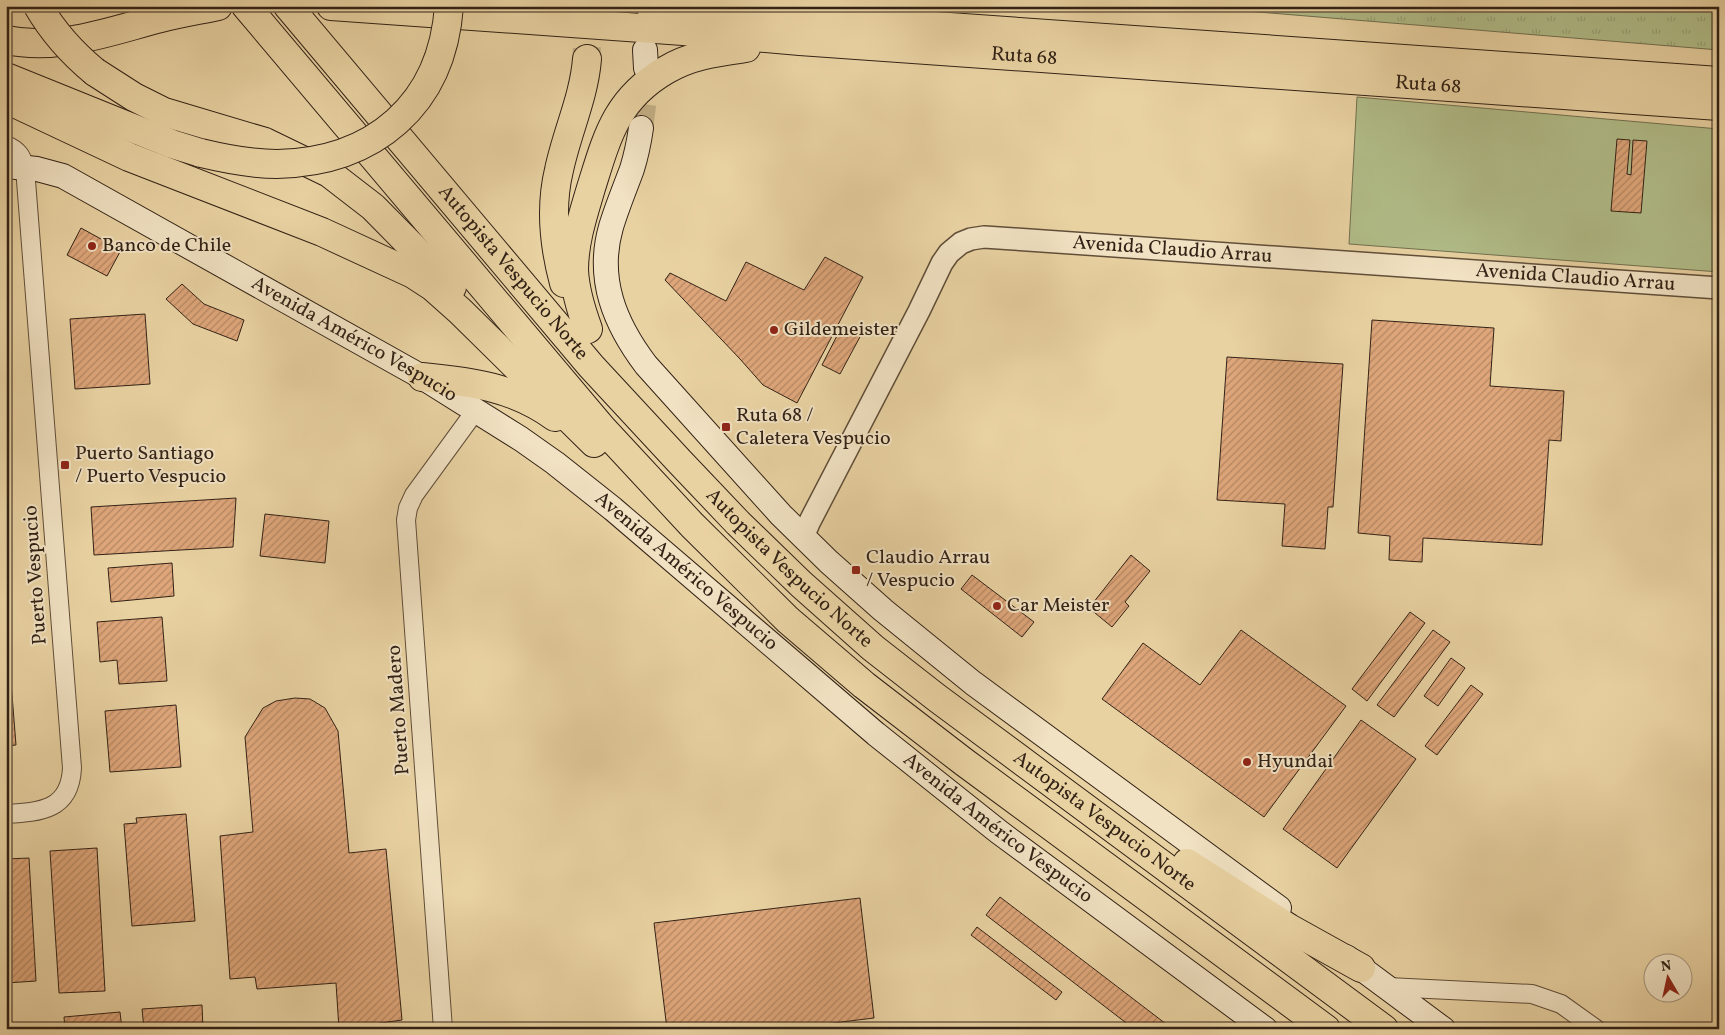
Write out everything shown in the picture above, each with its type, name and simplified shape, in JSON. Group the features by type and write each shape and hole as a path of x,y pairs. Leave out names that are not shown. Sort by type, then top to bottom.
{"highway":[{"path":"38,6 55,33 68,47 95,72 134,97 164,112 265,142 319,167 362,197 403,235 555,387 639,476"},
{"name":"Autopista Vespucio Norte","path":"246,6 602,428 692,525 756,588 807,636 864,685 964,762 1326,1029"},
{"name":"Autopista Vespucio Norte","path":"288,6 591,366 738,523 850,628 937,698 1384,1029"},
{"path":"6,77 172,144 201,153 250,162 292,163 320,159 342,153 371,140 409,110 427,85 440,58 450,6"},
{"name":"Ruta 68","path":"650,6 1719,81"},
{"path":"828,6 915,25"},
{"path":"855,6 915,25"},
{"name":"Ruta 68","path":"341,7 663,30 800,42 1719,106"},
{"path":"6,40 38,44 73,41 208,8"},
{"path":"588,329 577,298 574,272 575,249 582,218 606,138 624,107 636,92 652,78 687,59 711,52 800,42"},
{"path":"587,58 584,84 558,170 554,213 556,248 566,287 573,305 620,378 652,433"},
{"path":"6,99 129,157 322,232 413,274 433,287 460,311 601,450"},
{"path":"422,377 477,384 499,389 523,399 551,414 662,493"},
{"path":"1105,822 1154,845 1188,864 1281,923 1362,968"},
{"path":"1141,892 1294,1029"}],"main road":[{"path":"641,128 635,157 611,226 607,244 606,269 608,286 618,321 632,347 733,464 803,537 884,610 973,683 1443,1029"},
{"name":"Avenida Américo Vespucio","path":"16,167 46,171 63,176 422,377 542,454 613,509 876,734 999,832 1265,1029"}],"street":[{"path":"6,145 16,150 23,158 16,167"},
{"name":"Puerto Vespucio","path":"6,814 42,810 51,807 65,795 69,786 72,768 16,167"},
{"name":"Avenida Claudio Arrau","path":"803,537 808,523 919,312 942,263 949,253 961,243 971,239 984,237 1719,288"},
{"name":"Puerto Madero","path":"443,1029 406,520 408,508 414,495 476,410"},
{"path":"1388,987 1532,994 1561,1004 1596,1029"}],"green space":[{"path":"1185,6 1719,6 1719,50"},
{"path":"1357,97 1719,129 1719,272 1349,244"}],"building":[{"path":"1617,139 1630,140 1627,174 1631,175 1633,140 1647,141 1641,213 1611,211"},
{"path":"81,228 121,250 107,276 67,255"},
{"name":"Gildemeister","path":"825,257 863,277 797,403 763,385 665,280 670,273 726,301 746,262 804,290"},
{"path":"182,284 204,304 244,320 237,341 193,324 166,299"},
{"path":"145,314 150,384 75,389 70,319"},
{"path":"1372,320 1494,328 1490,386 1564,391 1561,441 1549,440 1542,545 1423,538 1422,562 1389,560 1390,536 1358,533"},
{"path":"842,326 861,335 840,374 822,365"},
{"path":"1227,357 1343,364 1333,507 1328,507 1325,549 1282,546 1285,504 1217,500"},
{"path":"236,498 233,547 94,555 91,507"},
{"path":"265,514 329,521 325,563 260,556"},
{"path":"1131,555 1150,571 1125,602 1129,606 1112,627 1089,608"},
{"path":"172,563 174,596 111,602 108,568"},
{"name":"Car Meister","path":"972,575 1034,622 1022,637 961,589"},
{"path":"1410,612 1425,623 1367,701 1352,689"},
{"path":"162,617 167,681 119,684 117,660 100,662 97,622"},
{"name":"Hyundai","path":"1241,630 1346,706 1264,817 1102,699 1143,643 1200,685"},
{"path":"1433,630 1450,642 1394,717 1377,705"},
{"path":"1451,658 1465,668 1438,706 1424,696"},
{"path":"6,682 11,682 16,745 6,746"},
{"path":"1471,685 1483,694 1437,755 1425,746"},
{"path":"295,698 310,699 325,708 338,731 349,853 386,849 402,1020 339,1029 336,983 257,989 255,977 230,979 220,836 253,832 245,737 263,708 276,701"},
{"path":"176,705 181,767 110,772 105,711"},
{"path":"1361,720 1416,759 1337,868 1283,829"},
{"path":"186,814 195,921 132,926 124,824 137,823 136,818"},
{"path":"97,848 105,991 59,993 50,851"},
{"path":"29,858 36,981 6,983 6,859"},
{"path":"1000,897 1170,1027 1168,1029 1134,1029 986,915"},
{"path":"860,898 874,1018 784,1029 667,1029 654,923"},
{"path":"977,927 1062,992 1056,1000 971,935"},
{"path":"202,1005 203,1029 144,1029 142,1009"},
{"path":"120,1012 122,1029 65,1029 64,1017"}],"tunnel":[{"path":"582,6 586,23 587,59"},
{"path":"641,128 646,73"}],"place":[{"name":"Banco de Chile","path":"92,246"},
{"name":"Gildemeister","path":"774,330"},
{"name":"Ruta 68 / Caletera Vespucio","path":"726,427"},
{"name":"Puerto Santiago / Puerto Vespucio","path":"65,465"},
{"name":"Claudio Arrau / Vespucio","path":"856,570"},
{"name":"Car Meister","path":"997,606"},
{"name":"Hyundai","path":"1247,762"}]}
